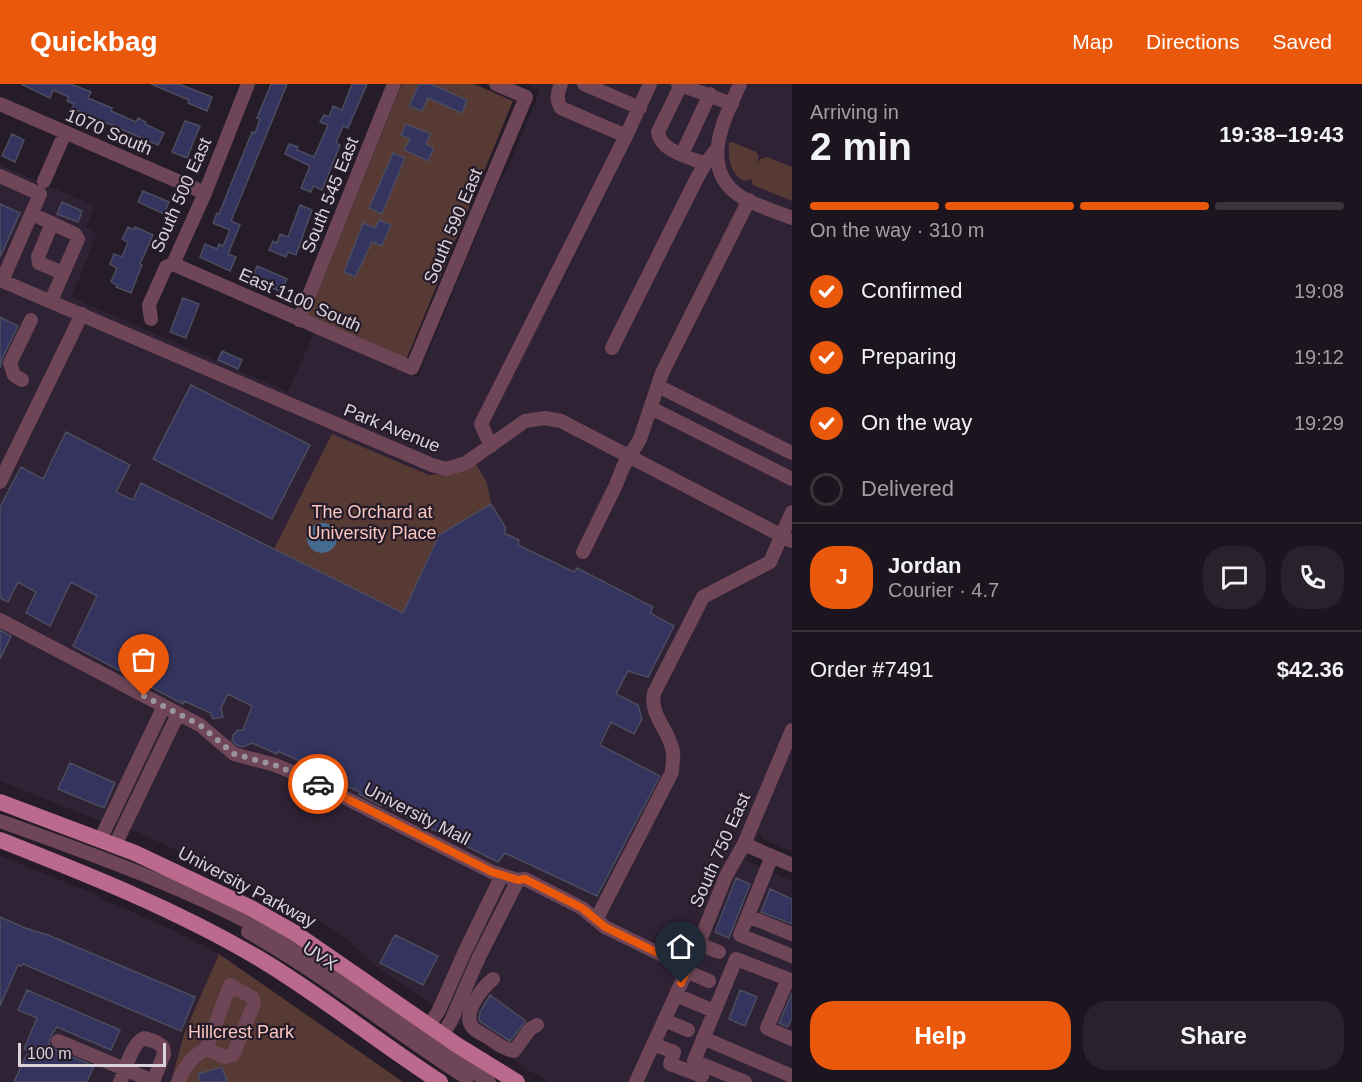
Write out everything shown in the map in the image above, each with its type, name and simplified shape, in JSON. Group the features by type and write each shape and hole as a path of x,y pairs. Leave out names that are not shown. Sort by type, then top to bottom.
{"main road":[{"name":"University Parkway","path":"0,802 108,843 206,885 295,933 429,1040 517,1082"},
{"path":"1,841 131,893 233,943 440,1082"}],"street":[{"name":"South 500 East","path":"151,319 149,305 166,267 173,264 205,193 248,84"},
{"name":"South 545 East","path":"299,320 394,84"},
{"name":"South 590 East","path":"412,368 526,97 496,84"},
{"path":"561,84 557,96 561,108 626,136"},
{"path":"584,84 640,108"},
{"path":"491,446 481,424 650,84"},
{"path":"740,84 720,133 716,150 720,170 726,182 737,194 792,218"},
{"path":"705,164 665,146 659,140 658,132 680,85 710,94 732,104"},
{"path":"682,154 710,94"},
{"name":"1070 South","path":"0,105 205,193"},
{"path":"44,181 65,133"},
{"path":"612,348 705,164 716,150"},
{"path":"0,176 40,194 1,281"},
{"path":"583,552 640,439 662,372 749,200"},
{"path":"32,214 75,234 78,239 51,301"},
{"path":"52,223 38,257 39,263 63,273"},
{"name":"East 1100 South","path":"173,264 412,368"},
{"name":"Park Avenue","path":"1,281 446,469 466,464 525,421 545,418 561,421 787,539"},
{"path":"0,482 82,314"},
{"path":"22,380 14,375 10,363 31,320"},
{"path":"658,386 792,453"},
{"path":"651,408 792,479"},
{"path":"596,920 672,772 673,752 654,709 652,700 654,693 703,597 770,562 787,539 792,512"},
{"name":"University Mall","path":"0,620 200,725 234,754 275,765 302,776 502,875 518,880 525,879 574,904 605,927 664,956 679,957 697,949"},
{"path":"108,843 164,706"},
{"path":"108,843 178,714"},
{"name":"South 750 East","path":"636,1082 697,949 726,876 744,844 792,730"},
{"path":"0,821 125,866 226,910 315,960 489,1082"},
{"name":"UVX","path":"1,841 130,875 217,915 429,1040 474,1082"},
{"path":"744,844 792,865"},
{"path":"772,856 740,935 792,956"},
{"path":"421,1069 438,1012 465,949 502,875"},
{"path":"404,1057 451,1021 479,957 518,880"},
{"path":"748,916 792,934"},
{"path":"697,949 719,952"},
{"path":"745,1082 729,1079 694,1061 736,959 790,980 767,1029 792,1038"},
{"path":"686,971 708,981"},
{"path":"493,979 486,985 470,1013 469,1021 473,1028 506,1050 514,1051 530,1029 537,1025"},
{"path":"178,1082 183,1070 194,1056 206,1049 230,985 253,998 254,1004 233,1055 225,1057 206,1049"},
{"path":"675,995 714,1011"},
{"path":"664,1020 688,1030"},
{"path":"58,1041 123,1076 153,1081 164,1054 163,1047 144,1038 139,1040 123,1076"},
{"path":"703,1038 792,1076"},
{"path":"653,1044 674,1052 670,1064 702,1076"},
{"path":"729,1079 739,1053"}],"shaded area":[{"path":"530,84 792,84 792,852 763,839 760,833 746,861 792,881 792,1072 788,1082 549,1082 374,965 346,938 307,913 277,901 254,887 131,829 104,818 100,821 0,781 0,165 95,206 86,228 97,234 71,297 288,392 314,332 418,377 495,191 509,165 540,91"},
{"path":"0,856 97,895 219,954 184,1034 171,1082 0,1082"}],"green space":[{"path":"402,84 474,84 513,101 406,360 307,318"},
{"path":"732,142 756,152 759,157 751,178 756,165 763,158 767,157 792,167 792,201 753,185 751,179 745,181 736,175 729,154 729,143"},
{"name":"The Orchard at University Place","path":"332,434 429,475 453,473 476,464 487,483 491,504 439,536 403,613 274,549"},
{"name":"Hillcrest Park","path":"219,954 403,1082 171,1082 184,1034"}],"water":[{"path":"322,523 333,527 337,538 333,549 322,553 311,549 307,538 311,527"}],"building":[{"path":"21,84 71,84 91,92 88,98 112,108 111,111 136,122 138,118 164,133 158,145 72,108 74,104 67,101 69,97 53,90 50,98"},
{"path":"151,84 179,84 212,97 207,111 188,103 189,100"},
{"path":"271,84 287,84 231,221 240,225 228,254 236,257 230,271 200,257 205,244 217,249 219,244 223,246 230,230 213,223 217,213 219,214 252,132 255,133 260,119 257,118"},
{"path":"352,84 367,84 348,128 343,126 336,143 340,145 322,190 313,186 311,192 301,188 310,166 285,154 289,144 314,157 328,125 320,122 324,115 329,117 333,106 342,110"},
{"path":"419,84 431,84 467,100 462,113 428,98 422,111 409,106"},
{"path":"185,121 200,126 187,158 172,152"},
{"path":"406,124 431,134 426,144 434,148 428,161 404,150 410,139 401,135"},
{"path":"12,134 24,140 15,162 2,156"},
{"path":"393,153 405,158 382,214 369,208"},
{"path":"143,191 169,202 164,214 138,202"},
{"path":"62,202 82,211 78,222 57,214"},
{"path":"0,204 20,213 0,257"},
{"path":"300,205 312,210 296,255 288,252 286,257 269,250 273,241 277,243 280,234 288,237"},
{"path":"379,220 391,225 382,246 372,242 355,277 344,272 363,223 375,228"},
{"path":"128,227 134,230 135,227 153,235 140,264 142,265 131,293 116,287 117,285 111,282 117,268 110,264 114,254 122,257 128,242 122,239"},
{"path":"257,266 287,279 281,292 252,279"},
{"path":"183,298 199,304 186,338 170,332"},
{"path":"0,317 18,326 0,368"},
{"path":"222,351 242,360 238,369 218,360"},
{"path":"191,385 310,445 272,519 153,459"},
{"path":"66,432 130,465 116,492 133,500 141,483 403,613 439,535 491,504 506,528 504,533 519,540 518,545 574,572 577,568 653,607 650,613 674,626 648,677 628,671 616,694 638,705 642,719 634,734 611,722 600,745 660,776 597,896 505,853 498,862 382,804 381,806 359,794 360,792 337,782 338,779 278,751 277,754 252,743 243,747 238,746 232,741 233,735 238,730 243,730 252,706 228,694 221,708 223,717 213,719 211,713 184,701 183,704 73,646 97,596 71,582 50,626 26,613 36,592 18,582 8,602 0,598 0,507 21,467 43,479"},
{"path":"0,630 11,636 0,659"},
{"path":"70,763 115,783 104,808 58,789"},
{"path":"736,878 750,884 729,938 715,932"},
{"path":"770,889 792,899 792,924 761,912"},
{"path":"0,917 195,997 181,1031 23,964 18,965 0,1006"},
{"path":"395,935 438,956 423,985 380,963"},
{"path":"27,990 120,1030 111,1050 57,1027 50,1037 49,1045 54,1049 94,1066 87,1082 14,1082 28,1051 24,1049 37,1018 18,1010"},
{"path":"740,990 757,997 745,1026 729,1019"},
{"path":"792,993 792,1017 788,1027 779,1023"},
{"path":"490,995 526,1021 510,1041 479,1020 480,1012"},
{"path":"222,1067 227,1082 200,1082 198,1074"}],"way so far":[{"path":"144,696 200,725 234,754 275,765 318,784"}],"route":[{"path":"318,784 492,872 518,880 525,879 582,908 605,927 664,956 679,957 694,953 681,983"}]}
